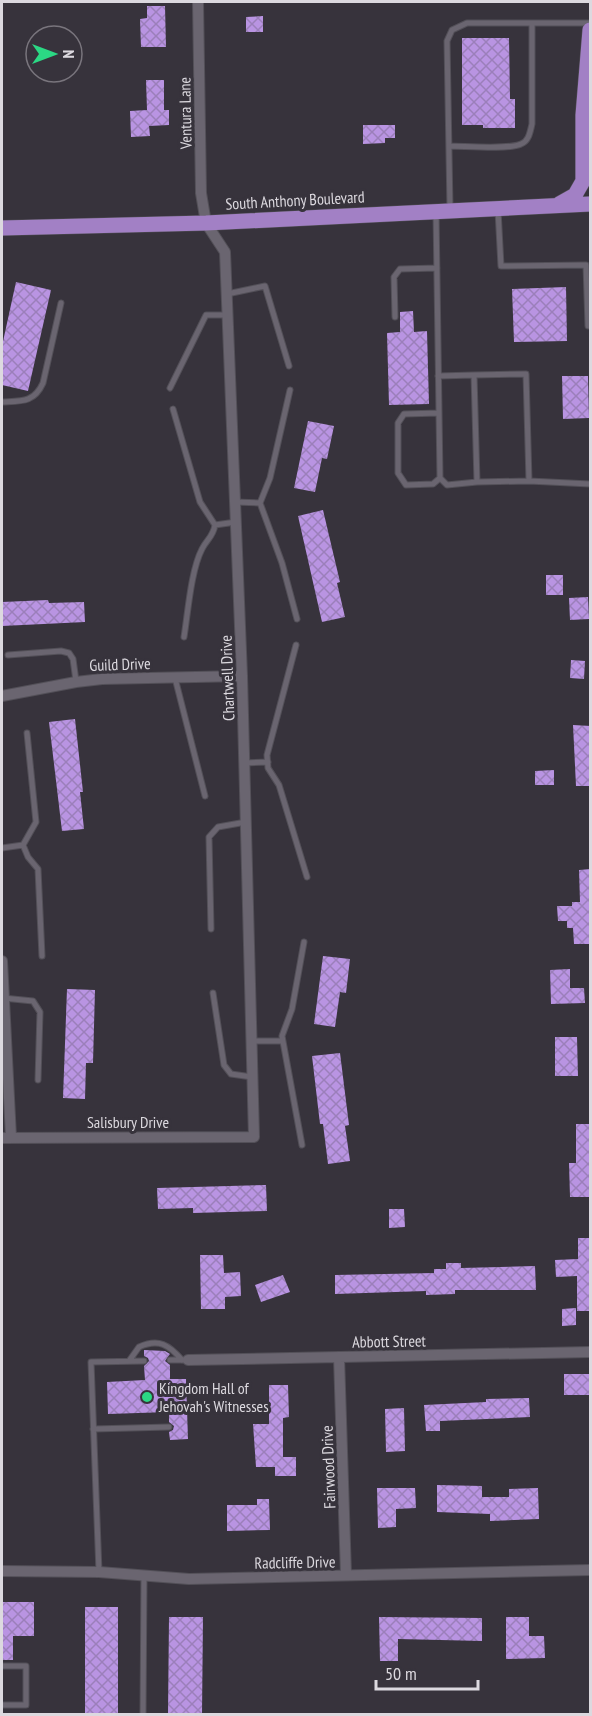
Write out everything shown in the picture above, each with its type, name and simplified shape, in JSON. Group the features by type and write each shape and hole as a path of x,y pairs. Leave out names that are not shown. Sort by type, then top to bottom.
{"main road":[{"path":"557,205 575,195 583,181 584,92 591,30"},
{"name":"South Anthony Boulevard","path":"2,228 206,223 591,204"}],"street":[{"name":"Ventura Lane","path":"198,2 201,193 206,223"},
{"name":"Chartwell Drive","path":"206,223 225,252 242,676 254,1137"},
{"name":"Guild Drive","path":"2,696 76,682 121,678 242,676"},
{"path":"2,961 6,1137"},
{"name":"Salisbury Drive","path":"6,1137 254,1137"},
{"name":"Abbott Street","path":"185,1360 591,1352"},
{"name":"Fairwood Drive","path":"339,1357 346,1575"},
{"name":"Radcliffe Drive","path":"2,1571 99,1572 189,1579 591,1569"}],"lane":[{"path":"591,23 467,23 453,30 447,41 449,146 436,268 440,478 447,485 529,481 591,484"},
{"path":"449,146 510,146 527,140 532,124 532,23"},
{"path":"498,207 501,266 586,265 588,326 591,326"},
{"path":"395,317 394,277 400,269 436,268"},
{"path":"226,294 265,286 289,366"},
{"path":"2,402 30,399 38,394 43,383 61,303"},
{"path":"170,388 206,315 227,315"},
{"path":"474,375 477,482"},
{"path":"438,376 526,375 529,481"},
{"path":"290,390 270,478 260,503 282,563 297,619"},
{"path":"173,409 200,502 215,525 213,534 202,548 184,637"},
{"path":"439,413 404,414 398,423 398,473 406,485 433,484 440,478"},
{"path":"235,502 260,503"},
{"path":"215,525 236,522"},
{"path":"296,645 267,762 268,768 279,785 307,877"},
{"path":"8,655 69,652 76,682"},
{"path":"175,678 205,796"},
{"path":"2,848 23,844 36,822 27,734"},
{"path":"244,763 267,762"},
{"path":"211,929 209,837 218,827 246,822"},
{"path":"23,844 28,858 38,868 42,956"},
{"path":"302,1144 282,1036 292,1009 304,942"},
{"path":"213,993 224,1065 231,1074 253,1077"},
{"path":"2,998 33,1001 40,1012 38,1080"},
{"path":"252,1041 282,1041"},
{"path":"129,1361 139,1347 150,1343 166,1345 185,1360"},
{"path":"170,1360 185,1360"},
{"path":"99,1572 91,1362 144,1361"},
{"path":"93,1429 169,1427"},
{"path":"143,1714 144,1576"},
{"path":"2,1666 26,1666 26,1705 2,1705"}],"building":[{"path":"147,6 165,6 166,47 141,47 140,19 147,18"},
{"path":"263,16 263,32 246,32 246,17"},
{"path":"462,38 509,38 510,99 515,99 515,128 483,128 483,125 462,125"},
{"path":"146,80 164,80 164,110 169,110 169,125 149,126 150,136 131,137 130,111 147,110"},
{"path":"363,125 395,125 395,138 385,138 385,143 363,144"},
{"path":"16,282 51,290 28,391 2,385 2,346"},
{"path":"566,287 567,341 514,342 512,289"},
{"path":"413,311 414,332 427,331 429,404 389,405 387,333 400,332 400,312"},
{"path":"562,376 588,376 589,418 563,419"},
{"path":"308,421 334,426 327,459 322,458 315,492 294,488"},
{"path":"323,510 340,582 337,583 345,617 322,622 298,516"},
{"path":"546,575 563,575 563,595 546,595"},
{"path":"588,597 589,619 570,620 569,598"},
{"path":"48,600 49,603 84,602 85,622 2,626 2,602"},
{"path":"571,660 585,661 584,679 570,678"},
{"path":"75,719 83,792 80,792 84,829 62,831 49,722"},
{"path":"573,725 591,726 591,786 576,786"},
{"path":"554,770 554,785 535,785 535,771"},
{"path":"591,869 591,944 574,944 573,928 567,928 567,921 558,921 557,906 572,906 572,902 580,902 579,870"},
{"path":"323,956 350,959 346,993 340,992 335,1027 314,1024"},
{"path":"570,969 570,988 584,988 585,1003 551,1004 550,970"},
{"path":"67,989 95,990 93,1063 86,1063 85,1099 63,1098"},
{"path":"555,1037 577,1037 578,1076 555,1076"},
{"path":"340,1053 349,1125 345,1126 350,1161 328,1164 323,1124 320,1124 312,1056"},
{"path":"576,1124 591,1124 591,1197 570,1197 569,1163 576,1163"},
{"path":"266,1185 267,1211 193,1213 193,1208 158,1209 157,1188"},
{"path":"389,1209 404,1209 405,1227 389,1228"},
{"path":"578,1238 591,1238 591,1311 577,1311 577,1276 556,1277 555,1260 578,1259"},
{"path":"200,1255 223,1255 224,1273 240,1272 241,1296 225,1297 225,1309 201,1309"},
{"path":"446,1263 461,1263 461,1268 535,1266 536,1290 455,1290 455,1294 426,1295 426,1291 335,1294 335,1275 434,1273 434,1269 446,1269"},
{"path":"283,1275 290,1292 261,1302 255,1285"},
{"path":"576,1308 576,1325 562,1326 562,1309"},
{"name":"Kingdom Hall of Jehovah's Witnesses","path":"144,1350 165,1351 170,1354 165,1361 170,1365 170,1379 186,1379 188,1439 170,1440 169,1432 174,1426 169,1422 169,1412 108,1414 107,1382 145,1380 144,1366 149,1361 144,1356"},
{"path":"564,1374 591,1374 591,1395 564,1395"},
{"path":"269,1385 288,1385 289,1417 283,1418 283,1457 296,1457 296,1476 275,1476 275,1467 256,1467 253,1424 269,1424"},
{"path":"529,1398 530,1417 440,1421 440,1431 426,1431 424,1405 486,1402 486,1399"},
{"path":"404,1408 405,1451 386,1452 385,1409"},
{"path":"437,1485 482,1486 482,1497 509,1497 509,1489 538,1488 539,1519 490,1521 490,1514 437,1512"},
{"path":"377,1488 415,1488 416,1508 396,1509 396,1527 378,1528"},
{"path":"257,1499 269,1499 270,1530 227,1531 227,1505 257,1505"},
{"path":"2,1602 34,1602 34,1636 13,1636 13,1660 2,1660"},
{"path":"85,1607 118,1607 118,1714 85,1714"},
{"path":"169,1617 203,1617 202,1714 168,1714"},
{"path":"379,1617 482,1618 482,1641 398,1639 398,1661 380,1661"},
{"path":"506,1617 529,1617 529,1636 544,1636 545,1658 506,1659"}],"place":[{"name":"Kingdom Hall of Jehovah's Witnesses","path":"147,1397"}]}
